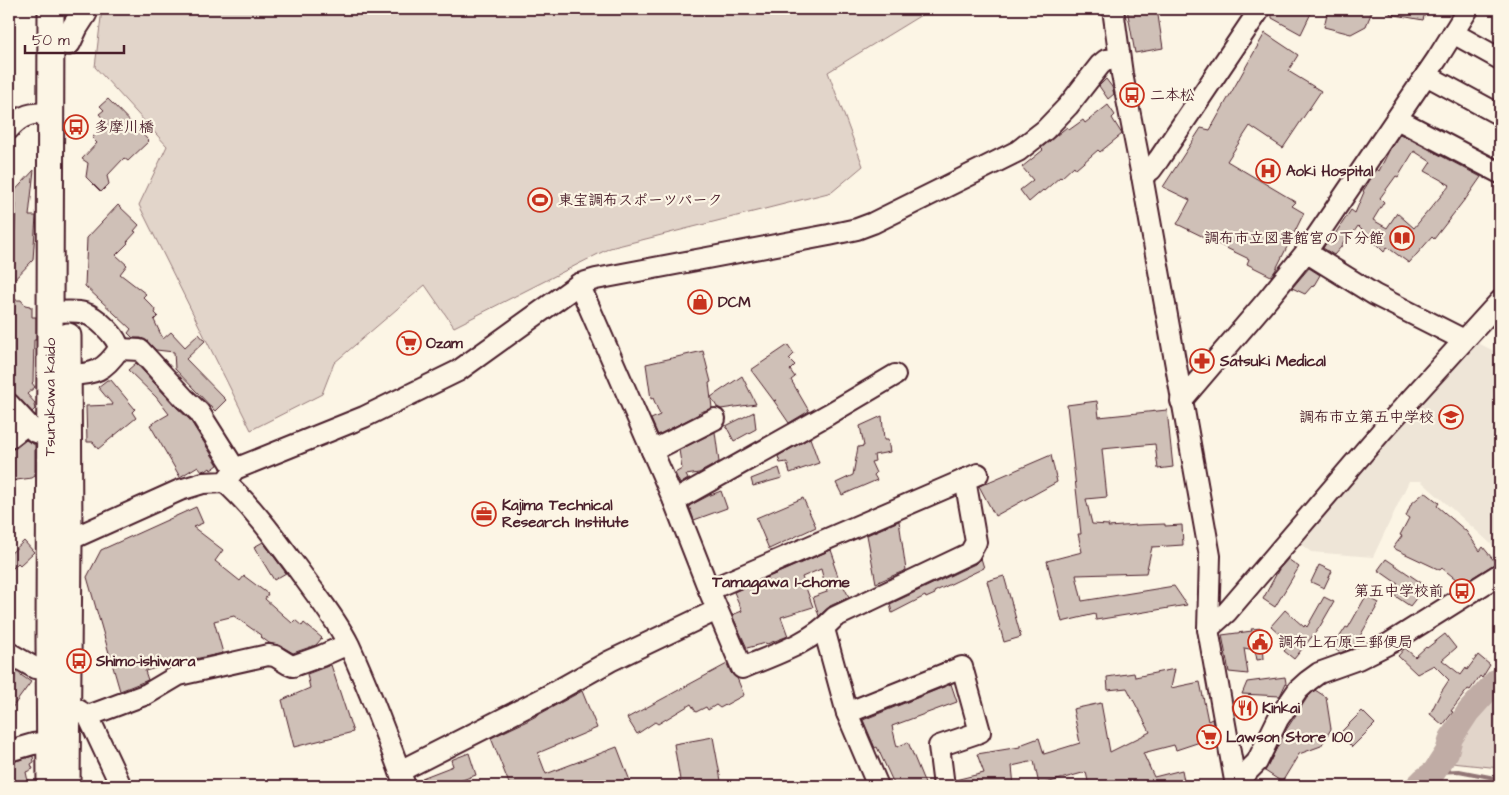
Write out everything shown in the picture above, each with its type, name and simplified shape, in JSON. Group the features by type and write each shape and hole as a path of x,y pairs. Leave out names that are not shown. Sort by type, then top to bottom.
{"main road":[{"path":"40,9 59,48 84,13 84,9"},
{"name":"Tsurukawa kaido","path":"50,786 51,434 60,312 59,48 51,9"},
{"name":"Tsurukawa kaido","path":"67,786 78,710 69,540 69,375 60,312 51,113 59,48 68,9"}],"street":[{"path":"1113,9 1119,59 1142,176 1210,556 1208,629 1236,785"},
{"path":"1142,176 1159,159 1260,9"},
{"path":"1181,401 1306,252 1426,75 1468,9"},
{"path":"1453,33 1500,59"},
{"path":"69,540 180,490 230,476 364,417 458,371 580,284 596,279 857,230 873,224 1018,151 1045,130 1068,106 1100,65 1106,60 1119,59"},
{"path":"1426,75 1500,115"},
{"path":"9,129 22,118 32,113 51,113"},
{"path":"1397,118 1500,173"},
{"path":"1306,252 1375,295 1464,340"},
{"path":"580,284 674,501 709,590 717,610 742,668 791,648 824,628 835,617 970,553 976,542 971,476 709,590"},
{"path":"1208,629 1227,612 1381,432 1500,301"},
{"path":"60,312 83,312 94,318 119,342 120,349 101,370 88,374 69,375"},
{"path":"120,349 140,350 184,398 200,412 237,493 285,551 334,618 348,644 402,779 610,661 717,610"},
{"path":"674,501 895,375"},
{"path":"9,404 35,432 51,434"},
{"path":"652,451 715,419"},
{"path":"9,438 27,424"},
{"path":"1236,785 1253,768 1278,719 1298,690 1308,681 1319,673 1358,659 1390,644 1500,574"},
{"path":"824,628 847,713 878,786"},
{"path":"121,786 78,710 147,694 179,675 268,654 293,666 348,644"},
{"path":"9,653 35,668 50,669"},
{"path":"847,713 962,667 980,732 939,746 944,786"},
{"path":"9,751 33,744 50,742"}],"shaded area":[{"path":"102,9 931,9 828,72 863,166 832,192 610,248 454,327 425,285 334,363 322,394 251,430 139,205 167,146 95,67"},
{"name":"調布市立第五中学校","path":"1470,339 1500,354 1500,552 1421,481 1409,481 1373,557 1311,552 1294,539"},
{"path":"1500,694 1500,768 1452,763 1463,734 1496,696"}],"building":[{"path":"1127,9 1157,9 1163,48 1135,53"},
{"path":"1275,9 1313,9 1301,34 1272,18"},
{"path":"1328,9 1373,9 1366,26 1351,34 1324,27"},
{"path":"1391,9 1426,9 1423,20 1390,14"},
{"path":"1265,33 1298,55 1288,71 1321,91 1283,148 1250,126 1227,161 1296,202 1292,206 1304,213 1271,276 1247,264 1249,259 1177,224 1190,200 1163,187 1201,128 1210,130"},
{"path":"1106,79 1112,87 1114,94 1108,99 1099,86"},
{"path":"108,99 149,141 128,161 124,158 107,176 109,184 101,192 86,177 88,163 82,159 97,143 92,138 107,123 99,114 104,110 100,106"},
{"path":"1108,105 1115,115 1112,118 1122,134 1100,152 1098,150 1076,169 1074,166 1029,202 1020,190 1033,180 1022,167 1043,150 1041,148 1067,127 1069,130 1083,120 1085,123"},
{"path":"1400,134 1481,177 1434,239 1432,237 1409,263 1387,247 1384,252 1358,226 1352,235 1348,232 1341,247 1334,255 1323,248 1351,210 1355,213 1363,191 1377,169 1379,171","holes":["1414,151 1431,162 1425,171 1450,185 1414,228 1397,213 1387,228 1373,220 1384,202 1380,198 1396,176 1398,177"]},
{"path":"34,170 29,216 36,216 33,260 9,285 9,238 14,242 16,203 9,197"},
{"path":"118,205 139,225 128,243 116,255 127,265 120,274 146,294 143,297 156,311 155,313 158,316 154,320 163,339 171,332 185,347 199,334 205,341 186,359 226,400 215,411 175,369 174,352 156,350 141,338 133,338 128,333 131,329 85,286 87,238"},
{"path":"1309,268 1320,275 1313,287 1305,294 1292,288"},
{"path":"10,300 21,300 25,305 32,307 32,317 36,317 32,383 35,387 27,394 35,403 35,409 32,412 17,396 9,392"},
{"path":"788,345 794,354 789,359 795,365 790,370 795,377 791,380 809,411 789,423 751,370"},
{"path":"703,351 711,382 709,383 712,408 698,413 658,435 651,419 660,415 653,398 651,399 646,364"},
{"path":"136,363 190,420 218,465 206,471 202,471 198,466 180,477 150,425 169,414 156,397 128,370"},
{"path":"742,376 756,404 721,409 717,407 711,397"},
{"path":"107,380 111,380 135,409 132,412 136,418 98,449 93,442 87,442 86,406 113,405 98,387"},
{"path":"1097,401 1099,417 1167,410 1173,467 1158,469 1155,444 1102,449 1107,497 1086,499 1092,524 1109,525 1108,527 1182,525 1183,545 1152,547 1146,573 1076,575 1082,601 1174,586 1187,605 1096,620 1095,614 1062,622 1047,561 1082,552 1078,534 1081,534 1067,405"},
{"path":"754,412 756,429 734,441 726,426"},
{"path":"882,416 884,440 888,440 890,452 874,455 875,461 871,462 877,480 842,495 836,483 853,475 858,447 864,446 860,426"},
{"path":"715,432 719,462 699,473 686,475 688,479 680,484 675,473 682,469 679,450"},
{"path":"810,438 819,463 790,473 787,462 780,463 778,456"},
{"path":"26,440 35,445 35,476 9,481 9,450 16,448"},
{"path":"1051,455 1057,482 995,516 979,486"},
{"path":"779,468 782,478 753,486 751,479"},
{"path":"721,491 727,508 694,520 689,506"},
{"path":"1425,492 1439,503 1437,506 1466,531 1480,551 1483,547 1496,563 1462,584 1442,568 1440,570 1393,548 1402,536 1400,535 1409,518 1406,516 1411,504"},
{"path":"803,498 816,527 769,549 756,518"},
{"path":"196,507 203,523 193,527 223,550 215,561 240,581 244,576 268,594 265,599 292,623 295,620 302,626 304,623 322,638 316,645 293,653 281,646 269,643 234,616 214,621 223,653 176,663 168,668 167,665 145,671 148,680 120,691 87,577 101,550"},
{"path":"899,521 906,570 876,583 867,535"},
{"path":"24,541 34,552 9,572 9,555"},
{"path":"263,542 286,573 274,580 254,547"},
{"path":"831,550 841,585 843,585 849,597 830,606 819,616 813,597 827,592 821,569 802,577 813,607 781,617 788,636 767,644 747,648 732,615 742,611 734,592"},
{"path":"981,558 984,568 934,592 935,594 926,598 925,596 892,613 890,604 975,564"},
{"path":"1288,559 1299,567 1275,607 1263,599 1279,569"},
{"path":"1386,559 1426,586 1410,606 1392,594 1398,584 1378,570"},
{"path":"1319,565 1332,571 1324,588 1311,582"},
{"path":"1004,576 1021,637 1004,642 987,581"},
{"path":"1366,596 1379,603 1360,636 1365,640 1355,647 1340,653 1333,647 1346,627 1348,628"},
{"path":"1324,597 1334,602 1319,628 1294,659 1284,651 1290,643 1271,626 1285,610 1304,627 1305,625 1307,627"},
{"path":"1262,628 1264,659 1257,660 1255,650 1244,648 1248,674 1229,672 1222,635"},
{"path":"1445,634 1456,648 1442,660 1461,675 1478,655 1490,665 1482,678 1480,676 1470,690 1468,689 1443,725 1430,714 1449,680 1434,665 1417,674 1398,656 1405,648 1415,657"},
{"path":"727,664 731,673 737,678 744,695 720,708 716,705 708,710 706,707 696,712 691,704 658,724 655,722 637,734 627,718"},
{"path":"331,665 353,732 294,747 282,700 310,688 307,674"},
{"path":"9,667 31,682 9,712"},
{"path":"1175,669 1171,688 1200,682 1208,721 1212,719 1215,737 1176,750 1174,745 1143,753 1154,777 1182,770 1185,786 1089,786 1086,772 1039,785 1034,761 1012,766 1014,786 956,786 955,780 984,773 977,754 1020,747 1020,745 1039,738 1044,754 1080,743 1073,709 1101,703 1110,752 1150,732 1127,688 1108,690 1107,677 1134,673 1135,677"},
{"path":"1285,677 1286,683 1280,696 1242,694 1247,682"},
{"path":"951,684 957,702 892,726 897,747 908,742 926,786 895,786 863,720"},
{"path":"1315,690 1326,697 1331,729 1321,746 1299,754 1282,782 1265,771 1286,730 1307,698"},
{"path":"582,691 597,728 538,753 546,774 617,747 632,786 510,786 491,738"},
{"path":"1362,711 1375,724 1352,747 1339,734"},
{"path":"713,737 722,786 681,786 674,744"},
{"path":"469,753 476,775 446,786 425,786 422,778 453,766 451,760"},
{"path":"33,756 34,762 31,764 33,769 26,772 29,786 9,786 9,763"}],"waterway":[{"path":"1417,786 1434,772 1447,752 1451,738 1468,712 1496,681 1500,680"},
{"path":"1434,772 1459,771 1500,779"}],"place":[{"name":"二本松","path":"1132,95"},
{"name":"多摩川橋","path":"76,127"},
{"name":"Aoki Hospital","path":"1268,171"},
{"name":"東宝調布スポーツパーク","path":"540,200"},
{"name":"調布市立図書館宮の下分館","path":"1402,238"},
{"name":"DCM","path":"700,302"},
{"name":"Ozam","path":"409,343"},
{"name":"Satsuki Medical","path":"1202,361"},
{"name":"調布市立第五中学校","path":"1451,417"},
{"name":"Kajima Technical Research Institute","path":"484,514"},
{"name":"第五中学校前","path":"1462,591"},
{"name":"調布上石原三郵便局","path":"1260,642"},
{"name":"Shimo-ishiwara","path":"79,661"},
{"name":"Kinkai","path":"1245,708"},
{"name":"Lawson Store 100","path":"1209,737"}],"district":[{"name":"Tamagawa 1-chome","path":"781,581"}]}
